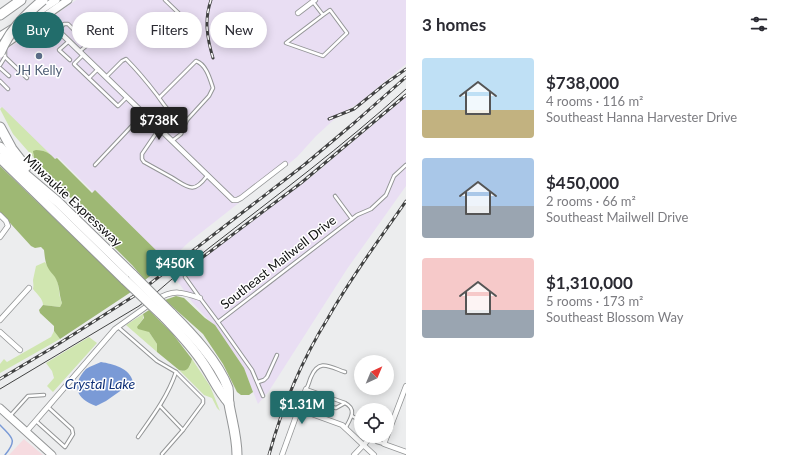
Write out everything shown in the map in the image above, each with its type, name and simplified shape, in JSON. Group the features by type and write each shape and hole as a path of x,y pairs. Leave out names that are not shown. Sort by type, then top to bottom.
{"highway":[{"path":"0,15 21,0"},
{"path":"3,55 13,30 28,13 43,0"},
{"path":"2,131 20,159 58,202"},
{"name":"Milwaukie Expressway","path":"0,147 26,175 58,202 129,278"},
{"name":"Milwaukie Expressway","path":"0,158 167,315 196,353 220,394 228,403 235,427 237,455"}],"main road":[{"path":"0,36 56,0"},
{"path":"51,12 68,0"},
{"path":"3,46 12,40"},
{"path":"0,408 48,454"}],"street":[{"path":"298,12 314,1"},
{"path":"64,38 233,200 241,198 284,164"},
{"path":"0,215 8,225 8,228 0,237"},
{"path":"0,320 29,288"},
{"name":"Southeast Mailwell Drive","path":"26,432 116,328 166,294 178,292 200,298"},
{"path":"0,332 20,350"},
{"path":"394,418 406,386"},
{"path":"282,455 306,389"},
{"path":"298,409 345,428 374,455"},
{"path":"384,444 406,452"},
{"path":"354,455 363,445"}],"lane":[{"path":"165,0 177,12"},
{"path":"314,1 324,15"},
{"path":"330,10 347,33 323,56 286,43 324,15 330,10"},
{"path":"64,24 68,24 86,44 74,64 118,106 126,98"},
{"path":"68,42 59,50 70,60"},
{"path":"3,46 3,55 0,66 9,76"},
{"path":"3,55 27,78"},
{"path":"105,78 122,60 126,59 176,117 187,120"},
{"path":"159,98 196,61 200,62 208,73 213,88 209,96 187,120 181,134 172,142"},
{"path":"88,78 97,70"},
{"path":"0,81 8,89"},
{"path":"95,165 143,114"},
{"path":"159,129 142,154 142,159 144,162 173,178 185,187 195,188 207,176"},
{"name":"Southeast Mailwell Drive","path":"200,298 218,322 360,213 370,209 386,195 394,176 406,165"},
{"path":"335,196 352,219"},
{"path":"185,277 200,298"},
{"path":"218,322 252,370 263,396"},
{"path":"116,328 157,361 176,372 203,399 203,402 183,430 162,454"},
{"path":"258,382 267,377 277,355"},
{"path":"345,372 326,365 320,366 314,370 306,389 345,403 351,408 352,416 345,428"},
{"path":"138,437 160,406 176,372"},
{"path":"9,416 28,396 44,395"},
{"path":"303,397 336,408 345,403"},
{"path":"160,406 183,430"},
{"path":"36,421 65,447 72,434 72,429 48,407"}],"shaded area":[{"path":"76,0 406,0 406,64 359,103 340,114 316,136 297,157 189,242 166,264 58,157 54,160 0,107 0,53 12,46 12,48 64,48 64,12 60,12"},
{"path":"406,97 406,186 347,269 269,391 258,404 244,369 213,325 192,302 176,279 310,178"},
{"path":"24,439 26,441 43,455 9,455"}],"green space":[{"path":"2,107 50,154 41,150 33,154 34,158 13,134 0,109"},
{"path":"33,151 44,151 55,159 57,158 92,193 95,190 168,262 145,280 88,221 78,206 34,158"},
{"path":"0,166 131,292 60,339 54,331 54,326 40,313 39,310 43,305 60,307 62,303 57,282 47,266 44,250 41,247 35,248 31,246 0,212"},
{"path":"45,262 57,281 62,303 60,307 43,305 41,299 33,289 36,266"},
{"path":"176,296 184,298 205,318 215,325 244,368 253,392 249,395 241,395 237,392 223,364 203,334 165,300"},
{"path":"149,310 172,333 192,359 186,370 179,370 157,352 157,344 149,332 138,329 137,327 144,318 143,314"},
{"path":"143,314 143,319 139,324 149,332 157,344 157,352 126,325"},
{"path":"54,331 60,339 0,373 0,364 4,359 7,362 51,337"},
{"path":"89,337 97,343 53,392 47,386 54,378 52,371 46,363"},
{"path":"192,359 210,386 220,411 212,398 204,395 179,370 183,371 190,366"}],"water":[{"name":"Crystal Lake","path":"101,362 111,364 125,370 133,382 106,401 96,406 84,400 78,391 77,386 81,375 86,369"}],"waterway":[{"path":"0,425 12,439 9,450 5,455"}],"tram line":[{"path":"0,389 139,306 200,255 334,151 406,89"}],"railway":[{"path":"211,0 207,29 213,58"},
{"path":"329,119 354,109 406,69"},
{"path":"0,379 134,296 304,165 406,77"},
{"path":"199,260 301,183 406,95"},
{"path":"269,455 280,419 301,367 310,350 346,288 406,201"}],"place":[{"name":"JH Kelly","path":"39,56"}]}
